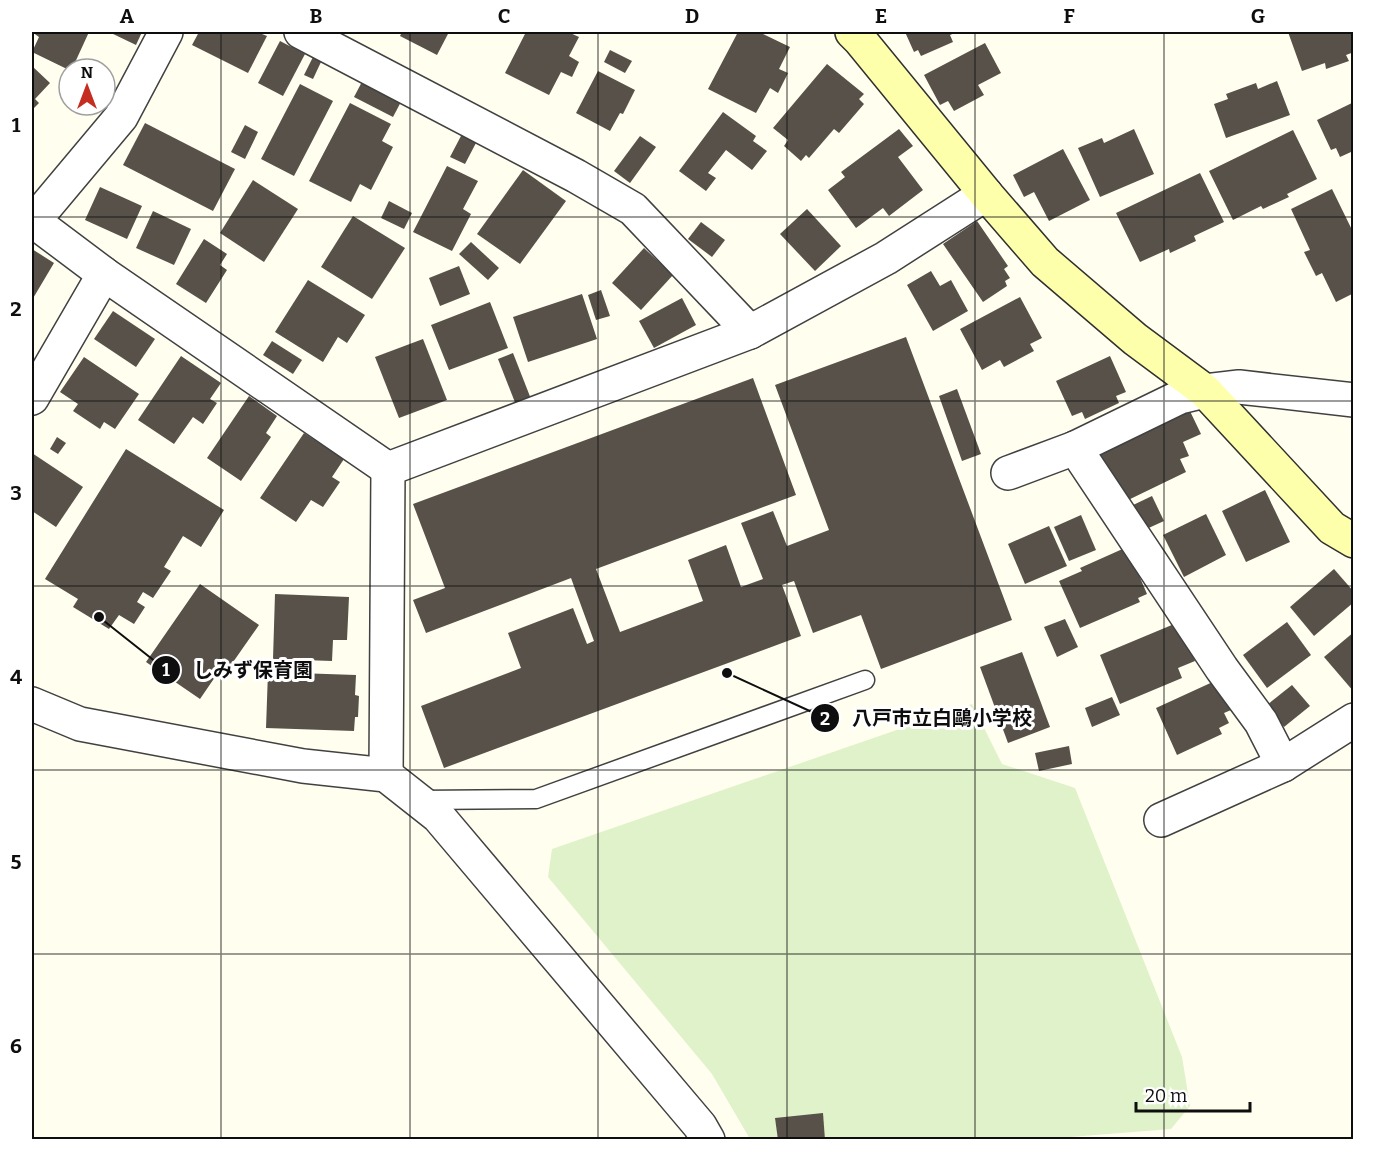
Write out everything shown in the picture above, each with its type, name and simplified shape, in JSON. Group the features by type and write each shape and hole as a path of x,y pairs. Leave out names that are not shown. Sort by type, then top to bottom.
{"street":[{"path":"166,32 121,117 32,221 104,274 388,469"},
{"path":"301,32 576,176 633,209 750,332"},
{"path":"852,32 1045,262 1135,339 1205,391 1332,528 1353,541"},
{"path":"388,469 750,332 886,258 986,194"},
{"path":"32,398 104,274"},
{"path":"1008,473 1075,448 1180,397 1205,391 1239,387 1353,400"},
{"path":"1075,448 1222,669 1261,722 1283,765"},
{"path":"386,775 388,469"},
{"path":"32,704 80,724 303,766 386,775 438,816 700,1126 708,1140"},
{"path":"1161,820 1283,765 1353,720"}],"lane":[{"path":"418,800 536,799 865,680"}],"green space":[{"path":"972,704 1002,764 1075,788 1182,1057 1190,1106 1171,1129 1045,1139 750,1139 712,1074 548,877 552,849"}],"building":[{"path":"32,32 89,32 78,57 57,57 57,64 32,52 39,37"},
{"path":"109,32 142,32 136,45"},
{"path":"199,32 257,32 267,36 248,73 192,45"},
{"path":"402,32 449,32 437,55 400,36"},
{"path":"526,32 568,32 579,37 569,56 579,62 572,77 561,72 549,95 505,73"},
{"path":"738,32 759,32 790,47 779,69 788,73 778,93 770,88 756,113 708,89"},
{"path":"905,32 957,32 950,35 953,42 921,56 918,50 914,52"},
{"path":"1288,32 1354,32 1354,52 1346,55 1349,61 1326,69 1325,63 1302,71"},
{"path":"280,41 305,54 283,96 258,83"},
{"path":"985,43 1001,73 978,85 984,95 954,111 948,101 940,105 924,75"},
{"path":"610,50 632,61 625,73 604,62"},
{"path":"313,57 321,62 313,79 304,75"},
{"path":"827,64 864,94 859,99 864,104 839,133 834,129 809,158 806,155 801,161 784,146 788,140 773,128"},
{"path":"32,66 50,83 35,99 39,103 32,110"},
{"path":"598,71 635,90 623,114 620,113 610,131 576,113"},
{"path":"364,78 403,98 393,117 354,97"},
{"path":"1277,81 1290,115 1226,138 1214,104 1228,99 1226,94 1256,83 1258,89"},
{"path":"300,84 333,101 294,176 261,159"},
{"path":"1354,102 1354,156 1351,152 1340,157 1336,148 1331,150 1317,120"},
{"path":"350,103 391,124 382,141 393,147 371,190 360,184 351,202 309,181"},
{"path":"723,112 756,136 753,141 767,151 752,170 726,150 708,173 716,178 706,191 679,171"},
{"path":"145,123 235,169 213,211 123,165"},
{"path":"245,125 258,132 245,159 231,152"},
{"path":"899,129 913,146 898,157 923,190 889,216 883,208 856,228 828,190 845,177 841,172"},
{"path":"1134,129 1154,174 1100,197 1078,148 1102,138 1104,143"},
{"path":"1293,130 1317,179 1287,194 1289,197 1263,209 1261,206 1233,220 1209,171"},
{"path":"462,134 477,141 465,164 450,157"},
{"path":"640,136 656,147 630,183 614,171"},
{"path":"1063,149 1090,200 1049,221 1034,192 1024,197 1013,175"},
{"path":"447,166 478,181 463,209 471,214 452,251 413,232"},
{"path":"523,170 566,201 520,264 477,234"},
{"path":"1200,173 1224,222 1194,236 1196,241 1170,253 1169,249 1140,262 1116,213"},
{"path":"253,180 298,209 264,262 220,233"},
{"path":"100,187 142,206 127,239 85,220"},
{"path":"1332,189 1354,234 1354,293 1336,302 1322,273 1316,276 1304,252 1310,250 1291,209"},
{"path":"389,201 412,213 404,229 381,218"},
{"path":"807,209 841,246 815,271 780,234"},
{"path":"153,211 191,229 174,265 136,248"},
{"path":"353,216 405,248 372,299 321,267"},
{"path":"977,221 1008,266 1004,269 1010,278 1005,281 1007,286 983,302 943,244"},
{"path":"701,222 725,240 712,257 688,239"},
{"path":"204,239 227,254 220,265 227,270 206,303 176,284"},
{"path":"471,242 499,268 488,280 459,254"},
{"path":"644,248 673,275 641,310 612,283"},
{"path":"32,249 54,263 32,300"},
{"path":"459,266 470,294 440,306 429,278"},
{"path":"931,271 940,286 951,280 968,311 933,331 907,285"},
{"path":"308,280 365,315 347,343 338,337 323,362 275,332"},
{"path":"601,290 610,316 596,320 588,295"},
{"path":"582,294 597,339 528,362 513,317"},
{"path":"1020,297 1042,338 1030,344 1034,351 1004,367 1000,360 982,370 960,329"},
{"path":"682,298 696,325 654,348 639,321"},
{"path":"490,302 508,348 449,370 431,325"},
{"path":"113,311 155,339 136,367 94,339"},
{"path":"906,337 1012,620 881,669 861,615 813,633 794,581 782,585 801,636 444,768 421,706 521,668 508,633 573,608 587,644 594,641 571,578 426,633 413,600 445,588 413,504 753,378 796,495 596,569 620,632 703,601 688,560 726,545 741,587 763,579 741,523 773,511 787,546 829,530 775,385"},
{"path":"423,339 447,400 399,418 375,357"},
{"path":"272,341 302,360 293,374 263,355"},
{"path":"513,353 531,399 516,405 498,359"},
{"path":"181,356 221,383 210,399 217,403 203,424 193,417 174,444 138,420"},
{"path":"1110,356 1126,392 1116,396 1119,403 1085,419 1082,412 1072,416 1056,381"},
{"path":"84,357 139,394 115,429 104,422 100,429 73,411 78,404 60,392"},
{"path":"957,389 981,454 962,461 939,396"},
{"path":"249,396 277,416 266,433 271,437 241,481 207,458"},
{"path":"1188,407 1201,434 1183,442 1189,456 1180,459 1186,472 1124,502 1093,451"},
{"path":"304,433 344,459 332,477 340,482 323,507 311,500 296,522 260,498"},
{"path":"57,437 66,443 58,454 50,449"},
{"path":"126,449 224,510 201,547 183,536 164,567 171,571 153,598 143,592 137,602 145,607 134,624 119,615 109,629 73,607 78,599 45,579"},
{"path":"32,453 83,487 56,527 32,511"},
{"path":"1265,490 1290,542 1246,562 1222,511"},
{"path":"1152,496 1164,521 1142,531 1131,506"},
{"path":"1206,514 1226,555 1184,577 1163,535"},
{"path":"1081,515 1096,550 1069,561 1054,527"},
{"path":"1049,526 1067,566 1025,584 1008,544"},
{"path":"1127,547 1147,594 1138,598 1140,602 1080,628 1059,581 1082,571 1080,568"},
{"path":"1334,569 1354,592 1354,602 1314,636 1290,607"},
{"path":"200,584 259,625 231,665 226,661 200,699 146,662"},
{"path":"275,594 349,597 347,640 333,640 332,661 273,659"},
{"path":"1065,619 1078,647 1057,657 1044,627"},
{"path":"1179,622 1195,661 1178,668 1182,678 1120,704 1100,655"},
{"path":"1287,622 1311,655 1267,688 1243,655"},
{"path":"1354,632 1354,692 1324,657"},
{"path":"1022,652 1050,727 1008,743 980,667"},
{"path":"268,672 356,675 355,695 359,696 358,717 355,717 354,731 266,728"},
{"path":"1217,680 1231,710 1224,713 1229,723 1219,728 1222,734 1177,755 1156,708"},
{"path":"1292,685 1310,706 1284,727 1267,705"},
{"path":"1112,697 1120,715 1092,727 1085,708"},
{"path":"1069,746 1072,764 1039,771 1035,753"},
{"path":"823,1113 825,1140 778,1140 775,1118"}],"place":[{"name":"しみず保育園","path":"99,617"},
{"name":"八戸市立白鷗小学校","path":"727,673"}]}
